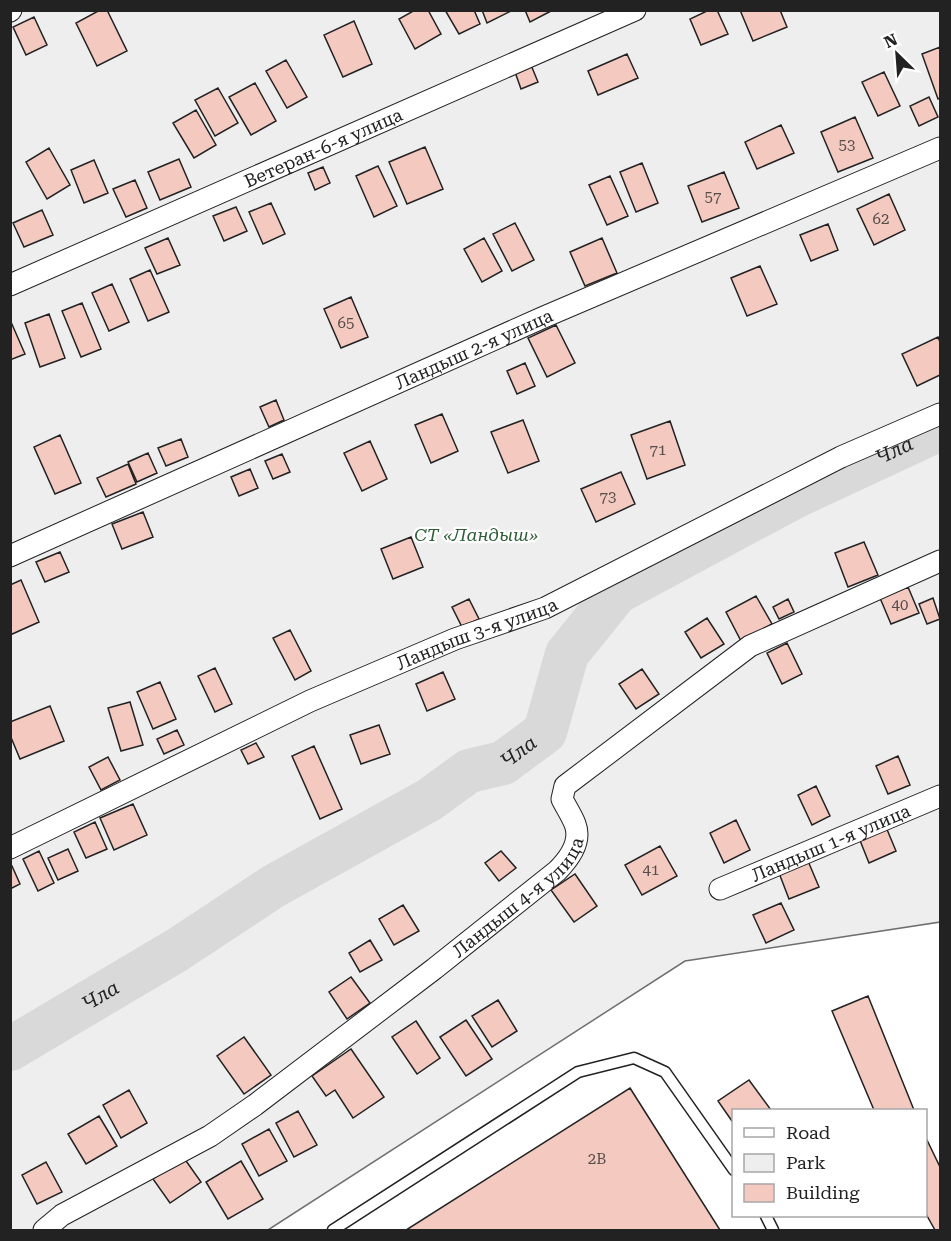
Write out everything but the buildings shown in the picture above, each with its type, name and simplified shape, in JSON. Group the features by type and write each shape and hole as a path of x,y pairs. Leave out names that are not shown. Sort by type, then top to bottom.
{"street":[{"name":"Ветеран-6-я улица","path":"10,285 635,10"},
{"name":"Ландыш 2-я улица","path":"10,556 544,317 940,148"},
{"name":"Ландыш 3-я улица","path":"10,848 310,701 455,639 545,608 841,457 940,414"},
{"name":"Ландыш 4-я улица","path":"44,1230 62,1215 210,1136 255,1105 557,871 571,857 577,835 576,825 562,799 565,786 750,646 940,561"},
{"name":"Ландыш 1-я улица","path":"720,889 940,796"}],"lane":[{"path":"333,1230 578,1072 634,1058 665,1072 732,1167"}],"green space":[{"name":"СТ «Ландыш»","path":"10,11 940,11 940,922 685,961 268,1230 11,1230"}],"waterway":[{"name":"Чла","path":"10,1049 177,950 274,886 429,800 469,771 503,763 545,732 567,654 617,592 794,497 940,429"}]}
